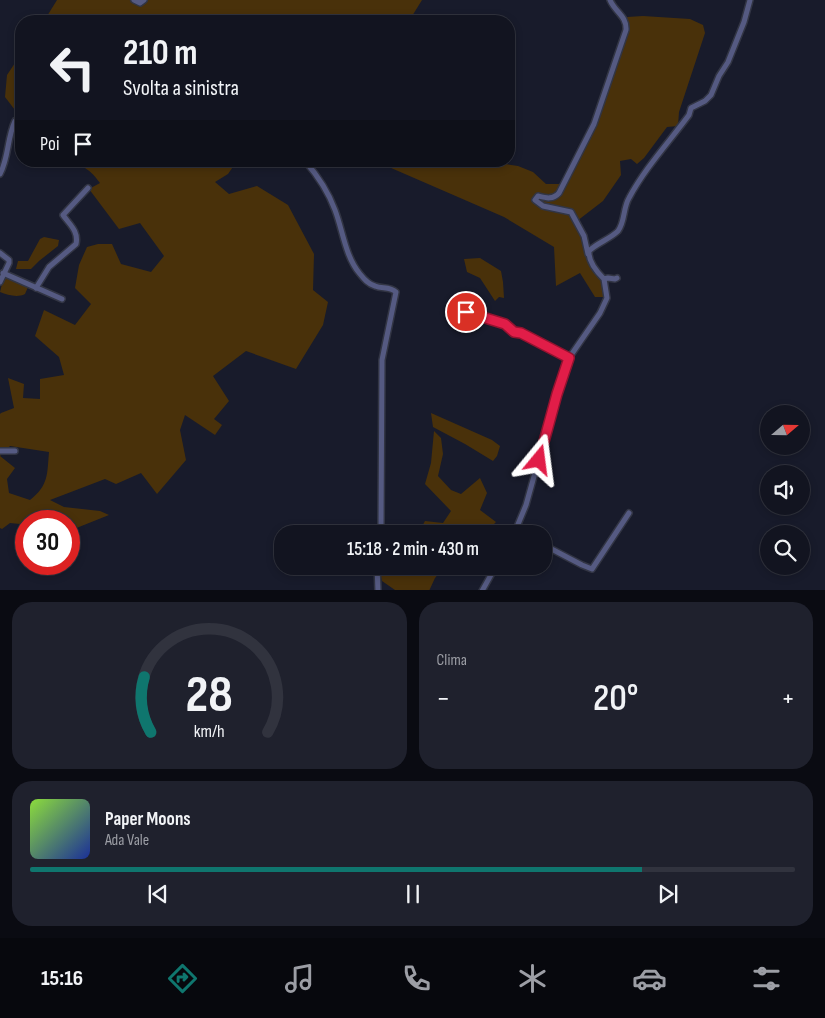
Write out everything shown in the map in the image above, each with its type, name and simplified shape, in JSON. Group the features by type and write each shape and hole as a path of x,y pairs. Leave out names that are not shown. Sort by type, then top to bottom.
{"street":[{"path":"134,0 140,3 144,0"},
{"path":"518,525 526,505 569,358 600,313 607,296 604,280 588,255 584,236 572,213 543,206 535,200 538,196 549,198 559,193 594,124 627,23 617,12 610,0"},
{"path":"588,255 595,245 618,231 628,198 689,115 691,108 705,101 711,95 719,76 728,62 744,22 750,0"},
{"path":"0,174 5,162 10,132 15,121"},
{"path":"310,167 328,192 342,236 358,272 368,283 376,287 392,288 396,292 385,347 382,374 381,525"},
{"path":"36,288 50,267 76,244 77,239 70,222 63,215 88,188"},
{"path":"0,253 9,260 0,282"},
{"path":"3,273 62,299"},
{"path":"604,280 617,278"},
{"path":"466,312 505,324 514,332 521,333 569,358"},
{"path":"0,450 15,451"},
{"path":"552,549 592,569 629,513"},
{"path":"377,575 378,590"},
{"path":"482,590 491,575"}],"shaded area":[{"path":"57,0 422,0 413,15 48,15"},
{"path":"643,16 690,19 703,25 705,33 679,112 678,126 667,127 644,158 637,164 631,159 620,161 621,175 603,201 577,221 588,252 605,280 608,297 595,297 580,273 556,286 554,247 504,217 389,167 515,166 533,172 546,184 564,184 585,143 628,28 627,17"},
{"path":"15,63 15,110 5,97 7,75"},
{"path":"84,167 233,167 228,174 215,182 229,194 257,186 288,205 314,254 313,290 328,302 323,325 296,369 246,351 213,376 229,401 214,419 222,425 215,435 185,415 180,430 186,460 157,494 141,473 116,484 105,479 50,500 64,507 100,511 109,515 80,527 80,510 15,510 15,524 10,523 2,529 0,528 0,456 0,414 14,408 8,378 24,384 23,398 40,399 40,379 64,375 59,357 35,336 44,310 75,325 91,304 75,288 79,265 87,247 98,244 112,244 121,264 151,272 164,256 140,223 119,229 89,189 100,183 94,175","holes":["10,446 49,452 46,479 41,489 30,500 9,493 7,479 15,468 0,456"]},
{"path":"44,237 59,240 58,246 31,269 16,269 18,261 28,261 40,239"},
{"path":"480,258 501,271 504,298 499,297 495,301 480,278 467,272 464,259"},
{"path":"4,276 28,287 25,294 16,296 0,292"},
{"path":"431,413 492,440 500,446 497,456 493,461 433,427"},
{"path":"434,431 441,438 443,454 438,476 451,490 461,494 480,478 487,493 480,510 496,522 493,525 423,525 425,521 443,523 451,511 425,484 431,463"},
{"path":"381,575 438,575 429,590 395,590 382,581"}],"route":[{"path":"466,312 505,324 514,332 521,333 569,358 539,460"}]}
